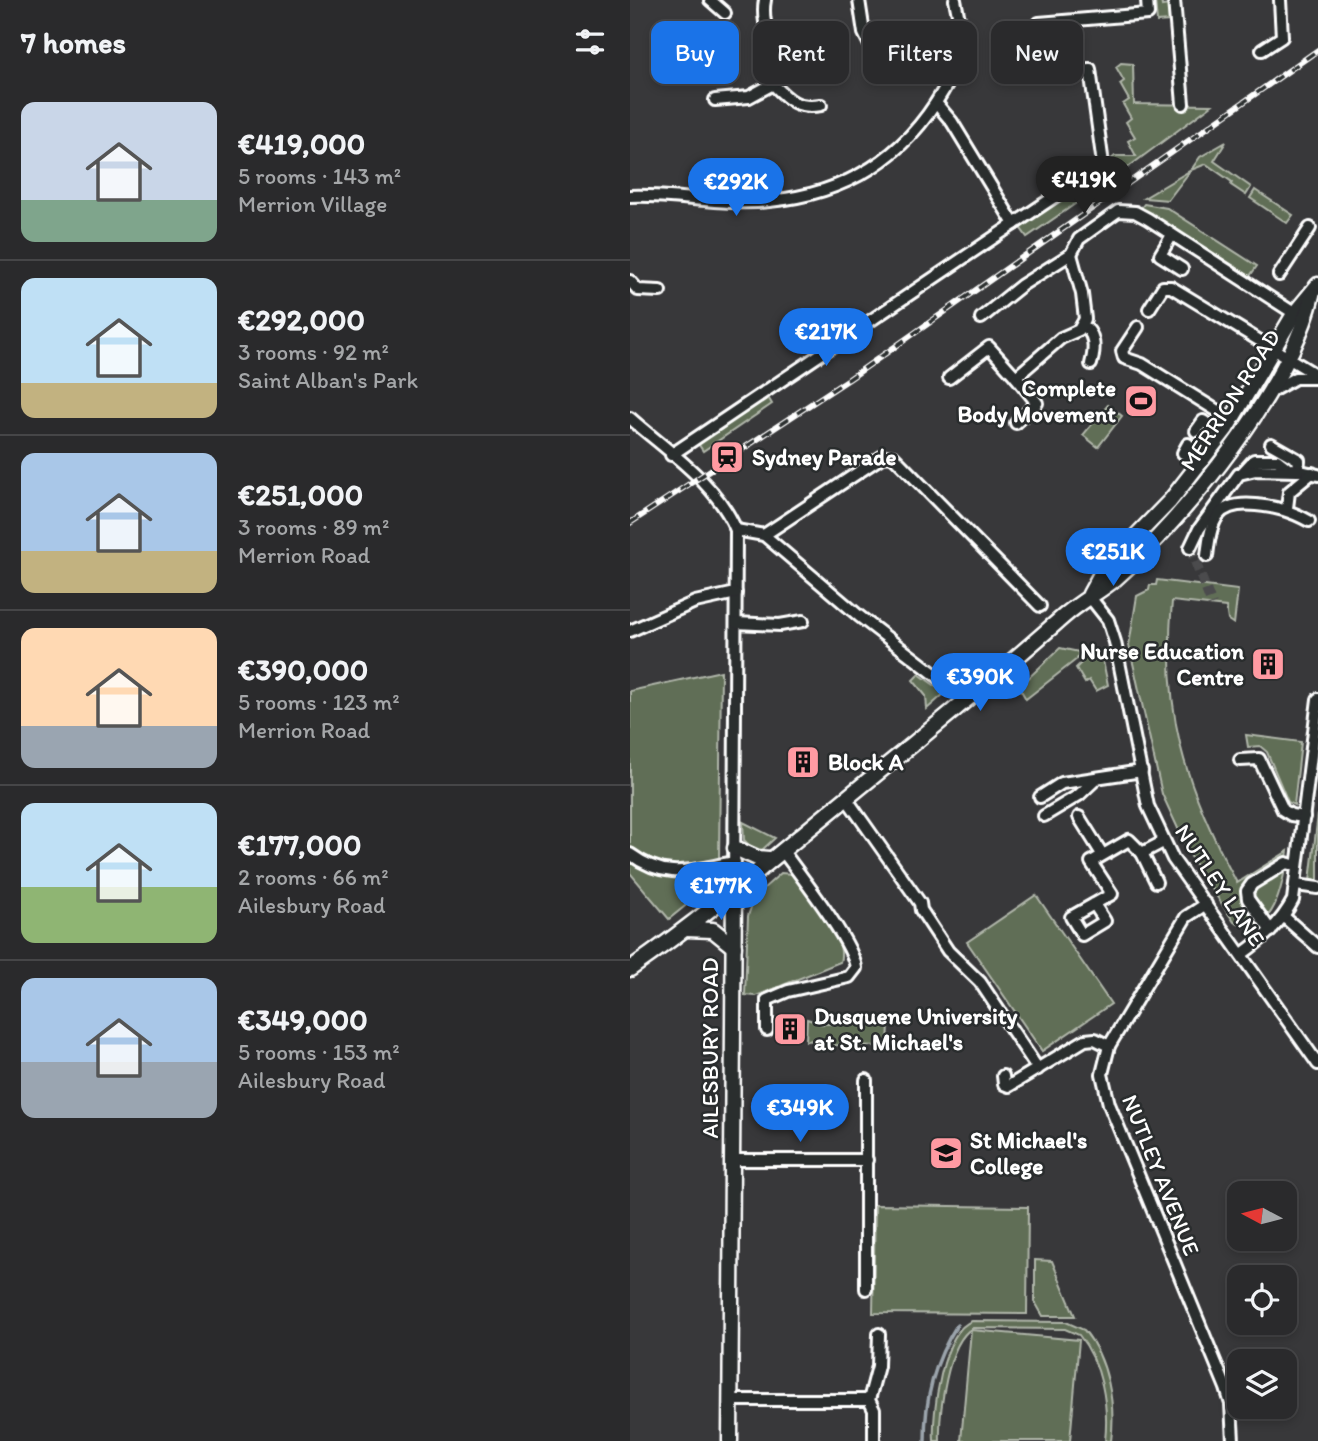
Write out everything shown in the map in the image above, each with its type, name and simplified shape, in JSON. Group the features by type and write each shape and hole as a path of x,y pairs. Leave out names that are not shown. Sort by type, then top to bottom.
{"main road":[{"name":"MERRION ROAD","path":"1089,596 1103,570 1162,510 1222,433 1274,350 1300,317 1315,290"},
{"name":"MERRION ROAD","path":"630,970 685,929 968,701 1089,596 1112,581 1173,521 1208,480 1288,358 1300,317"},
{"path":"1162,510 1173,521"},
{"path":"735,855 769,859"},
{"name":"AILESBURY ROAD","path":"730,1441 734,887"},
{"path":"685,929 705,927 721,933 734,947"}],"street":[{"path":"710,0 725,13"},
{"path":"764,21 765,0"},
{"path":"859,0 863,26"},
{"path":"955,0 958,21"},
{"path":"671,454 1103,164 1090,69 1046,72 1039,23 1149,14 1147,0"},
{"path":"1174,0 1183,104"},
{"path":"1262,50 1282,37 1280,0"},
{"path":"715,100 749,97 773,84 793,104 808,107 821,105"},
{"path":"630,194 745,203 771,201 826,189 857,177 896,152 936,103 947,84"},
{"path":"936,103 952,122 1014,224"},
{"path":"981,318 1021,285 1071,254 1079,239 1118,211 1135,212 1300,317"},
{"path":"1279,275 1310,228"},
{"path":"1172,235 1160,255 1182,269"},
{"path":"1016,377 1061,338 1079,330 1085,319 1082,294 1071,254"},
{"path":"630,281 638,290 660,291"},
{"path":"1149,309 1163,288 1171,287 1318,377"},
{"path":"1082,325 1088,329 1093,339 1091,364"},
{"path":"1138,327 1122,351 1124,358 1142,364 1231,420"},
{"path":"948,378 989,347 1037,403 1016,423"},
{"path":"1265,396 1284,381 1300,377 1318,377"},
{"path":"630,418 699,478 722,503 736,530 764,535 859,616 954,689"},
{"path":"1196,431 1203,421 1222,433"},
{"path":"1188,444 1183,453 1199,463"},
{"path":"764,535 883,456 894,457 1040,606"},
{"path":"1191,548 1214,505 1254,460 1283,462 1286,467 1306,471"},
{"path":"1245,468 1306,471"},
{"path":"1284,490 1306,471"},
{"path":"1287,508 1289,492 1306,471"},
{"path":"1207,556 1213,524 1230,505 1287,508 1309,521"},
{"name":"AILESBURY ROAD","path":"734,887 736,530"},
{"path":"630,631 695,602 736,593"},
{"name":"NUTLEY LANE","path":"1089,596 1108,620 1115,642 1148,807 1163,842 1318,1064"},
{"path":"736,622 780,625 803,621"},
{"path":"1242,954 1284,917 1296,886 1315,756 1318,699"},
{"path":"1240,760 1259,759 1283,810 1291,815 1304,817"},
{"path":"1040,797 1062,783 1142,771"},
{"path":"1044,816 1079,795 1096,779"},
{"path":"846,799 920,903 948,951 980,982 1038,1069"},
{"path":"1079,817 1102,854"},
{"path":"1094,904 1112,894 1091,862 1129,840 1142,853 1156,882"},
{"path":"1142,853 1163,842"},
{"path":"767,1030 767,1000 788,991 849,977 856,968 855,958 845,940 782,850"},
{"path":"630,854 659,870 682,873 735,855"},
{"path":"1271,931 1248,900 1247,891 1252,884 1286,863 1297,866"},
{"path":"1296,886 1318,888"},
{"name":"NUTLEY AVENUE","path":"1206,904 1186,917 1109,1046 1102,1074 1108,1104 1226,1388 1231,1404 1233,1441"},
{"path":"1284,917 1318,947"},
{"path":"1003,1076 1004,1084 1009,1086 1085,1040 1095,1039 1109,1046"},
{"path":"866,1080 866,1289"},
{"path":"732,1160 867,1160"},
{"path":"874,1441 874,1410 869,1400 878,1366 879,1334"},
{"path":"730,1400 869,1400"}],"green space":[{"path":"1155,0 1161,0 1162,6 1169,5 1169,21 1157,22"},
{"path":"1121,63 1133,64 1134,104 1212,105 1027,237 1019,226 1058,199 1060,201 1115,156 1136,156 1128,141 1135,137 1126,122 1131,118 1123,104 1129,100 1120,84 1124,81 1116,67"},
{"path":"1226,142 1214,161 1251,187 1246,195 1206,164 1191,170 1200,157"},
{"path":"1191,170 1168,200 1144,198"},
{"path":"1255,190 1293,215 1287,223 1250,198"},
{"path":"1144,204 1167,208 1257,266 1250,276 1141,208"},
{"path":"766,394 772,404 703,451 697,442"},
{"path":"1108,405 1122,416 1098,447 1083,435"},
{"path":"1157,580 1238,590 1234,624 1228,620 1226,607 1172,601 1170,679 1174,714 1191,780 1203,813 1237,883 1288,851 1275,904 1260,923 1248,926 1234,922 1193,861 1162,794 1129,645 1137,596 1149,590 1150,585 1156,585"},
{"path":"1060,648 1079,652 1077,659 1026,699 1019,687"},
{"path":"1084,653 1102,656 1108,685 1096,691 1089,680 1085,683 1076,668 1082,662"},
{"path":"721,671 719,860 704,861 680,869 664,867 630,847 630,691"},
{"path":"919,674 945,693 927,709 926,696 913,680"},
{"path":"1246,735 1301,742 1294,805 1288,802 1267,752 1260,746 1248,747"},
{"path":"1318,814 1318,882 1310,881"},
{"path":"743,822 775,838 761,851 754,850 744,840"},
{"path":"630,858 658,874 686,879 695,898 669,919 630,873"},
{"path":"781,873 792,874 833,928 841,952 840,962 756,996 745,995 748,916 755,896"},
{"path":"1036,895 1111,1004 1042,1051 967,942"},
{"path":"807,1019 822,1024 889,1024 888,1046 824,1045 823,1039 806,1041"},
{"path":"875,1205 1028,1207 1027,1314 873,1313"},
{"path":"1035,1260 1052,1261 1075,1316 1043,1316 1035,1302"},
{"path":"972,1321 1066,1322 1084,1330 1099,1354 1108,1383 1112,1412 1111,1441 1105,1441 1106,1413 1102,1385 1093,1359 1079,1335 1065,1329 973,1328 964,1335 951,1362 943,1397 940,1441 934,1441 937,1394 946,1356 953,1340 962,1328"},
{"path":"971,1330 1079,1340 1070,1441 961,1441"}],"waterway":[{"path":"925,1441 932,1380 942,1352 957,1325"}],"tunnel":[{"path":"1190,548 1212,605"}],"railway":[{"path":"630,523 849,379 1318,50"}],"place":[{"name":"Complete Body Movement","path":"1141,401"},
{"name":"Sydney Parade","path":"727,457"},
{"name":"Nurse Education Centre","path":"1268,664"},
{"name":"Block A","path":"803,762"},
{"name":"Dusquene University at St. Michael's","path":"790,1029"},
{"name":"St Michael's College","path":"946,1153"}]}
